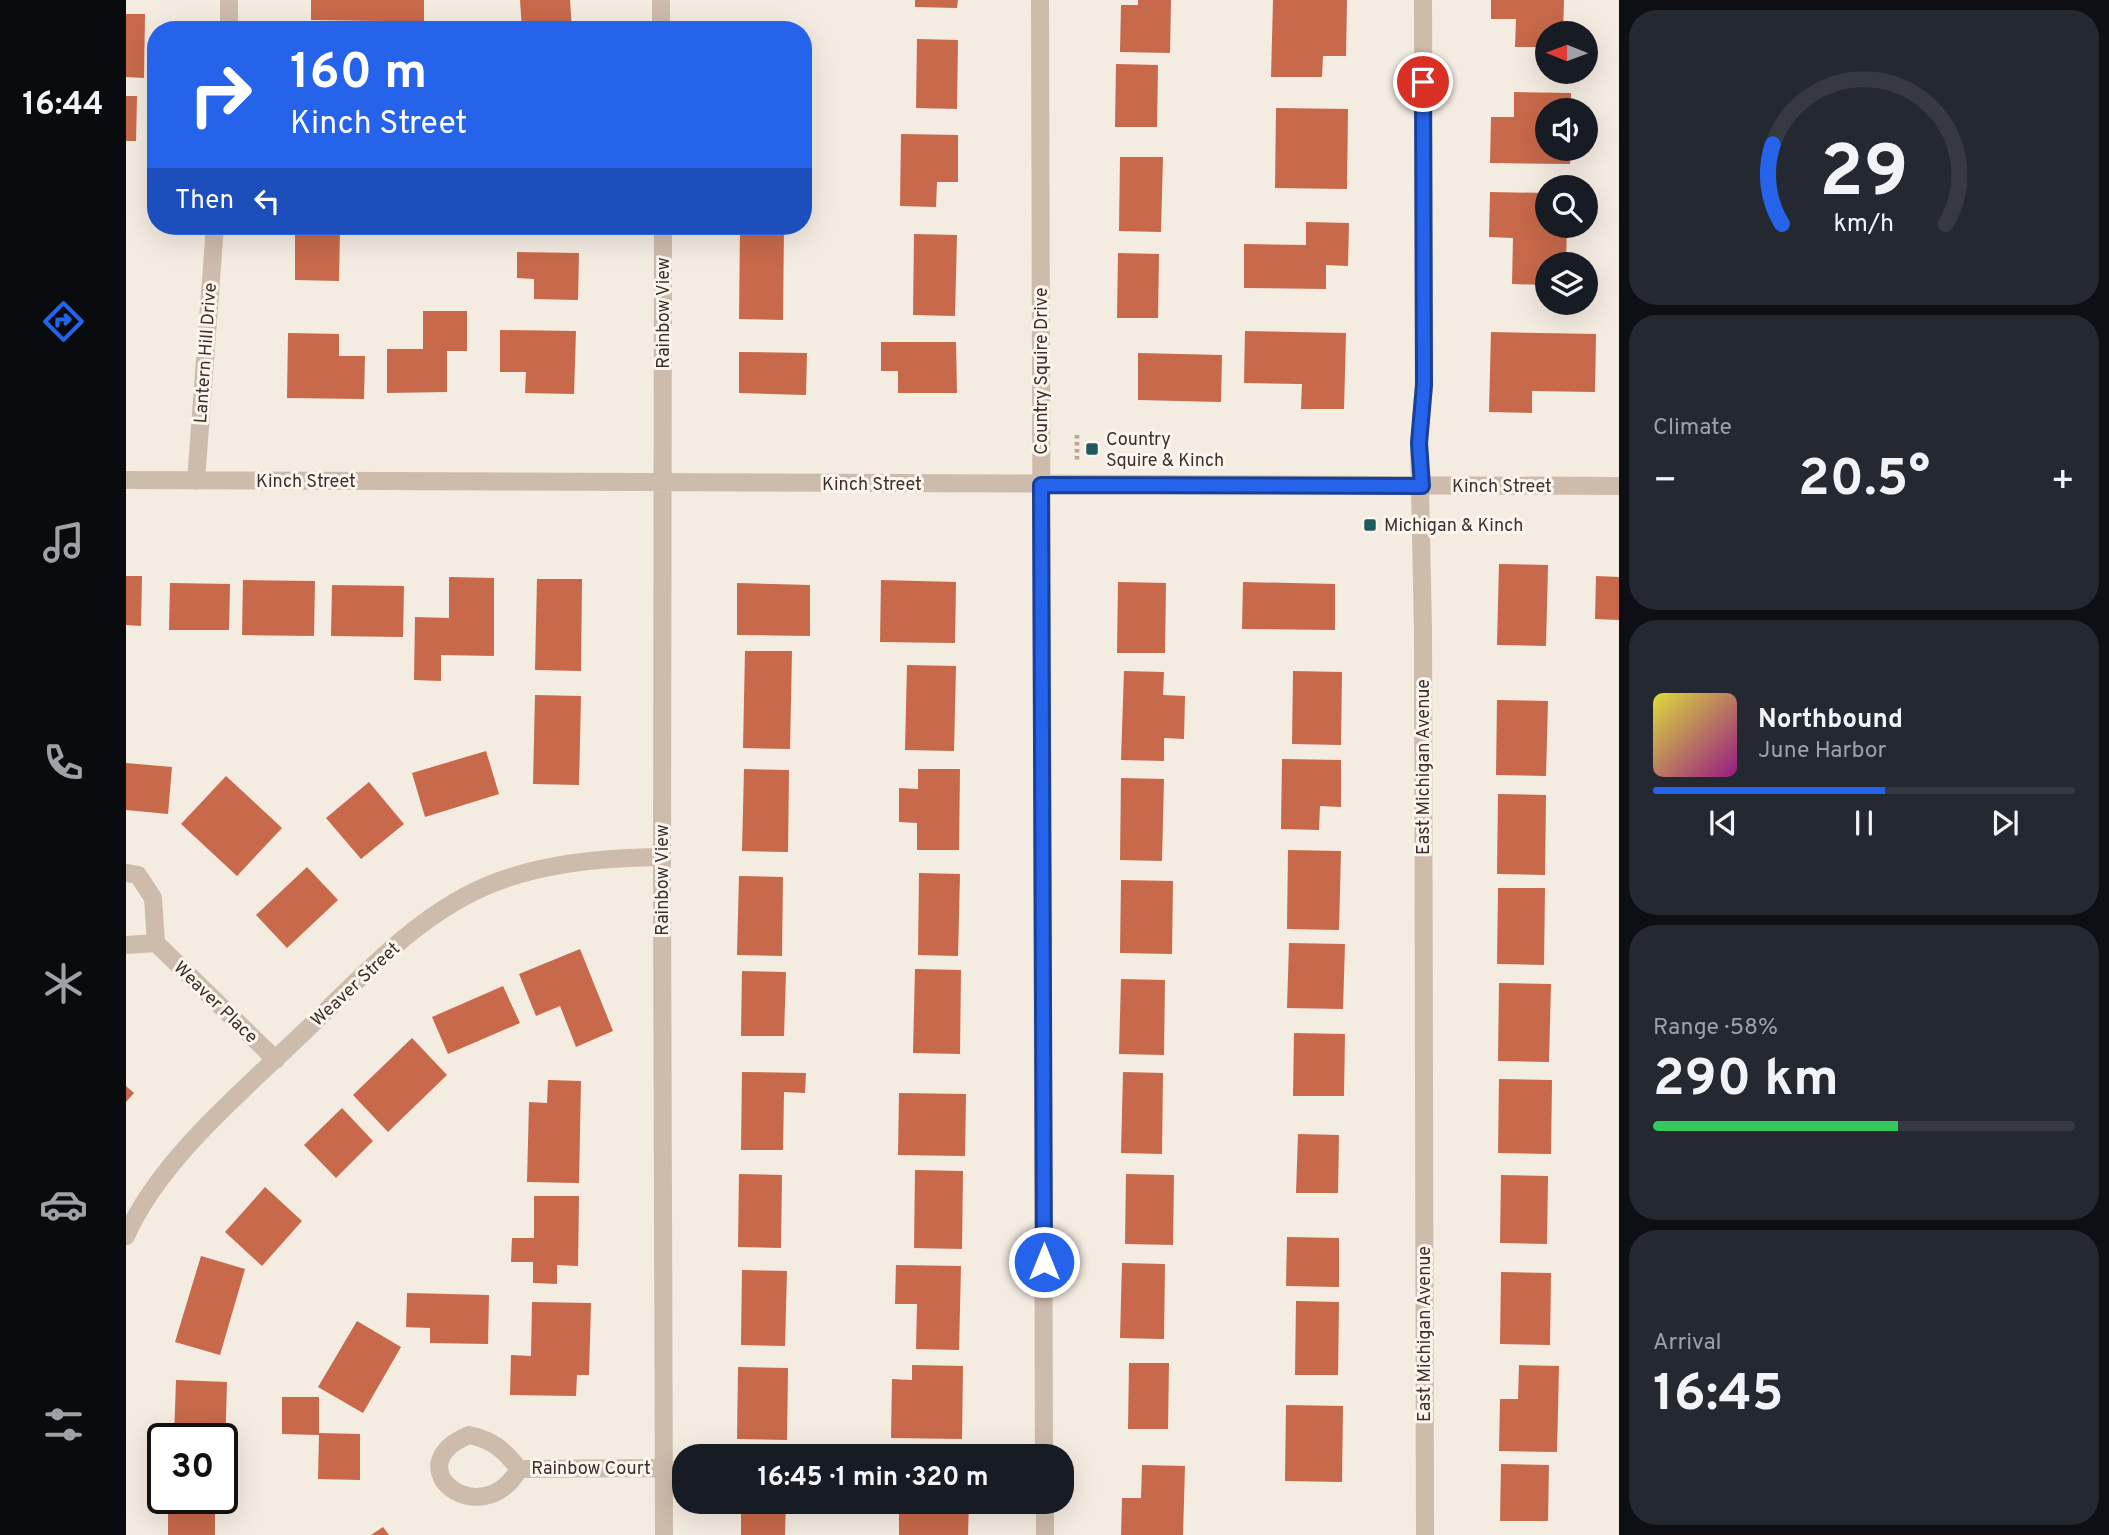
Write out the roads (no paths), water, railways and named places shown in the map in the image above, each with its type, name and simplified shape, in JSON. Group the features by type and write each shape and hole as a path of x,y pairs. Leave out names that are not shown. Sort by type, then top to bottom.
{"street":[{"path":"229,0 229,21"},
{"path":"661,0 661,21"},
{"name":"Country Squire Drive","path":"1040,0 1044,1444"},
{"name":"East Michigan Avenue","path":"1423,0 1424,385 1419,443 1422,486 1425,1535"},
{"name":"Lantern Hill Drive","path":"196,481 214,235"},
{"name":"Rainbow View","path":"663,235 664,648 661,857 664,1535"},
{"name":"Kinch Street","path":"126,480 1619,486"},
{"name":"Weaver Street","path":"126,1236 158,1182 194,1141 400,941 449,904 486,886 554,866 605,858 661,857"},
{"path":"126,873 138,875 153,898 156,943 126,945"},
{"name":"Weaver Place","path":"156,943 276,1060"},
{"name":"Rainbow Court","path":"469,1435 486,1439 504,1450 519,1469 512,1485 499,1499 482,1507 474,1507 452,1501 443,1487 439,1469 442,1454 452,1442 469,1435"},
{"name":"Rainbow Court","path":"519,1469 664,1468"},
{"path":"1045,1514 1045,1535"}],"place":[{"name":"Country Squire & Kinch","path":"1092,449"},
{"name":"Michigan & Kinch","path":"1370,525"}]}
